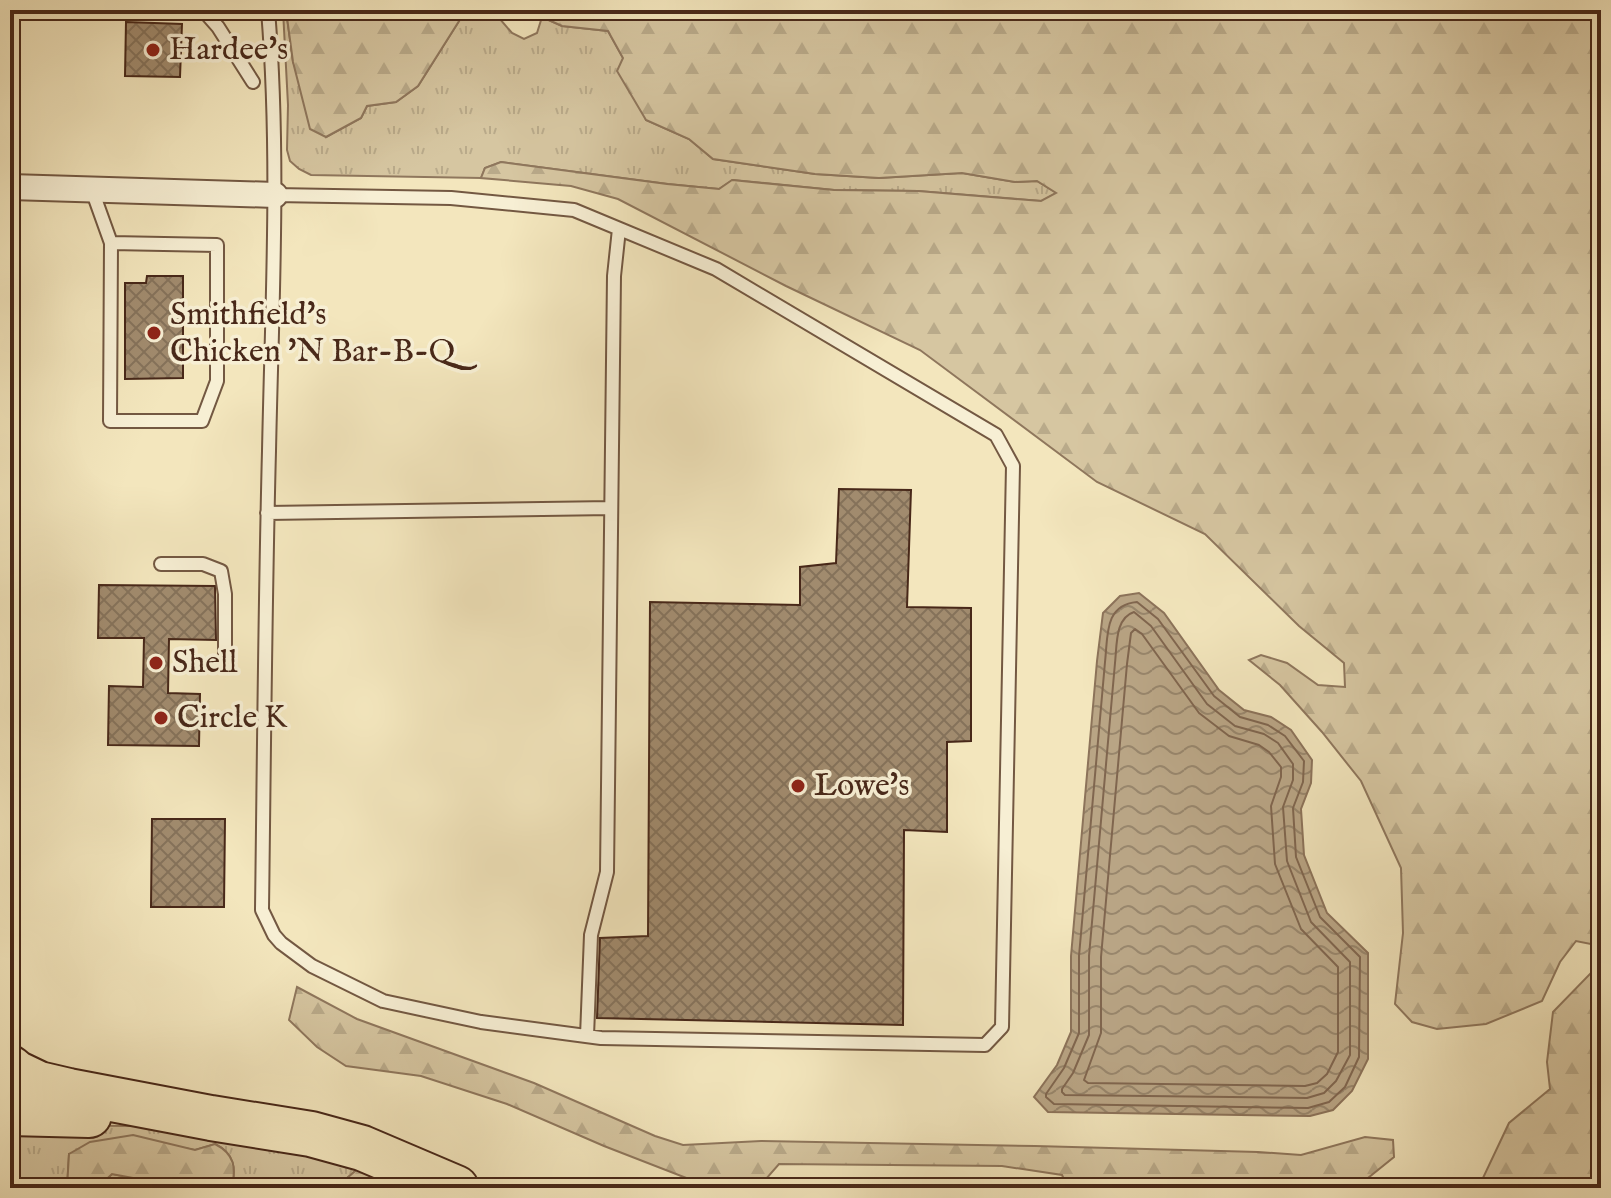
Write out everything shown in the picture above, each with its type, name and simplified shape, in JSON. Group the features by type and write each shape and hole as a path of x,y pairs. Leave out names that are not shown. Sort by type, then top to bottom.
{"highway":[{"path":"10,1068 39,1084 69,1091 311,1134 362,1148 456,1188"},
{"path":"10,1113 211,1118"}],"street":[{"path":"10,187 275,195"}],"lane":[{"path":"203,10 218,27 253,82"},
{"path":"268,10 274,82 275,195 262,910 274,935 312,966 383,1001 481,1022 617,1039 985,1045 1002,1027 1013,466 996,435 716,269 574,210 451,198 275,195"},
{"path":"92,190 111,243 110,421 202,421 217,381 217,245 111,243"},
{"path":"587,1036 591,935 607,872 614,276 619,229"},
{"path":"267,513 611,508"},
{"path":"161,564 203,564 221,571 225,594 225,659"}],"green space":[{"path":"283,10 286,10 293,62 326,137 361,118 367,106 396,102 418,86 466,10 501,10 499,18 512,33 524,39 537,33 542,17 562,26 608,31 623,58 646,120 689,139 713,159 815,174 879,178 962,173 1015,182 1037,181 1057,193 1042,201 918,191 834,190 733,180 719,189 501,162 485,168 481,178 311,175 290,161 287,150"},
{"path":"286,10 466,10 418,86 396,102 367,106 361,118 326,137 310,129 293,62"},
{"path":"542,10 1601,10 1601,946 1576,941 1560,962 1542,1001 1486,1024 1437,1029 1412,1022 1395,1004 1403,933 1401,868 1361,781 1280,685 1249,660 1261,655 1287,663 1318,685 1345,687 1344,663 1299,626 1205,534 1097,482 920,350 786,286 618,199 571,186 481,178 485,168 501,162 719,189 732,180 834,190 918,191 1041,201 1056,193 1037,181 1015,182 962,173 879,178 815,174 713,159 689,139 646,120 617,71 623,58 608,31 562,26 542,17"},
{"path":"1601,955 1601,1188 1480,1188 1509,1123 1550,1089 1547,1062 1553,1012 1591,973"},
{"path":"297,987 357,1019 534,1083 655,1136 683,1145 761,1141 1301,1155 1365,1137 1393,1140 1394,1157 1359,1188 1068,1188 1062,1175 1002,1166 779,1164 758,1188 712,1188 507,1104 421,1076 346,1066 317,1047 289,1020"},
{"path":"10,1125 135,1126 368,1160 339,1185 340,1188 232,1188 232,1162 227,1152 215,1144 195,1150 173,1146 69,1154 67,1188 10,1188"},
{"path":"133,1135 195,1150 215,1144 227,1152 232,1162 232,1188 165,1188 149,1181 112,1174 97,1188 67,1188 69,1154 90,1142"},
{"path":"368,1160 428,1188 340,1188 339,1185"},
{"path":"112,1174 149,1181 165,1188 97,1188"}],"water":[{"path":"1139,593 1164,613 1219,690 1244,710 1271,717 1291,730 1312,760 1311,783 1301,809 1304,855 1327,913 1368,953 1368,1059 1352,1091 1333,1110 1310,1116 1048,1112 1034,1097 1057,1065 1071,1032 1071,956 1103,613 1120,596"}],"building":[{"name":"Hardee's","path":"126,22 182,24 180,77 125,76"},
{"name":"Smithfield's Chicken 'N Bar-B-Q","path":"147,276 183,276 183,378 125,379 125,283 146,283"},
{"name":"Lowe's","path":"839,489 911,490 907,607 971,608 971,741 947,742 947,832 904,830 903,1025 597,1018 600,938 648,936 650,602 800,605 800,567 836,563"},
{"name":"Shell","path":"99,585 215,586 216,640 169,639 168,693 200,694 199,746 108,745 109,686 143,687 144,638 98,638"},
{"path":"152,819 225,819 224,907 151,907"}],"place":[{"name":"Hardee's","path":"153,50"},
{"name":"Smithfield's Chicken 'N Bar-B-Q","path":"154,333"},
{"name":"Shell","path":"156,663"},
{"name":"Circle K","path":"161,718"},
{"name":"Lowe's","path":"798,786"}]}
